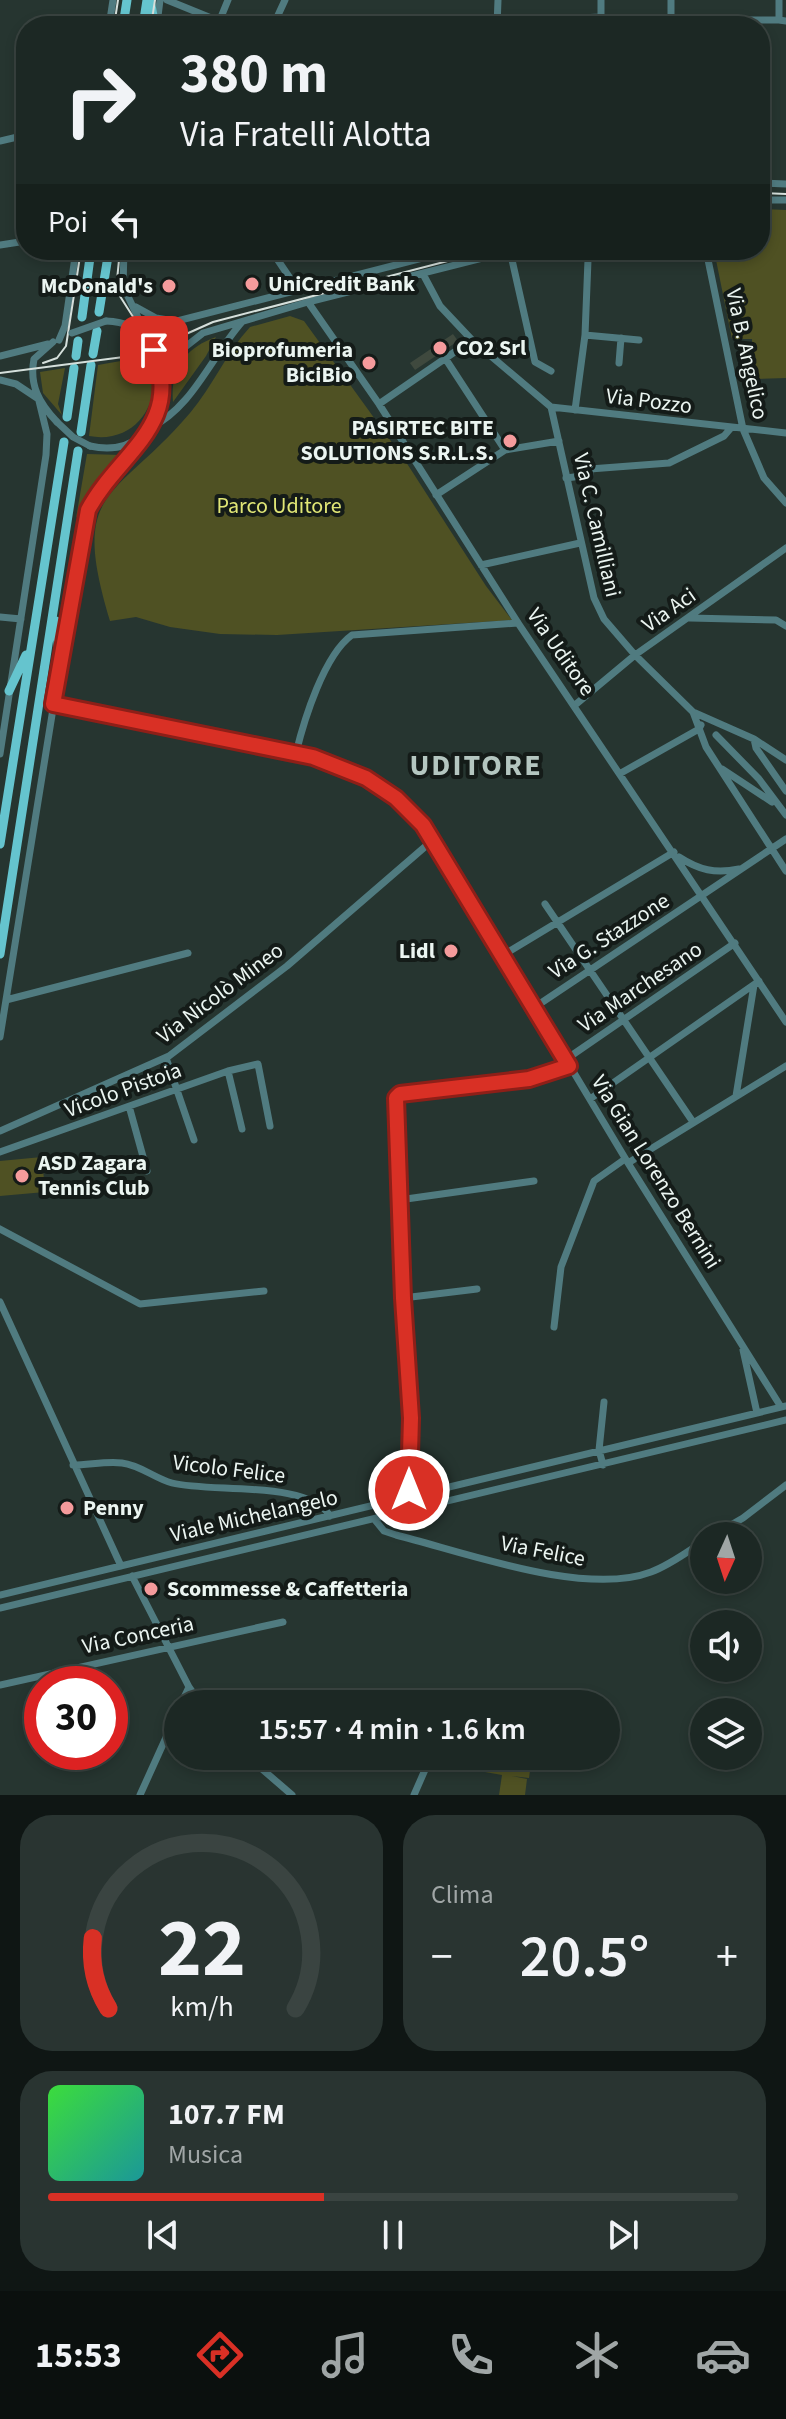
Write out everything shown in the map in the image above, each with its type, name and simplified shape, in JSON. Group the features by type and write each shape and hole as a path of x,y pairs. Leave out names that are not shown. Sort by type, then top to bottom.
{"main road":[{"path":"82,317 90,260"},
{"path":"103,316 108,260"},
{"path":"93,354 97,331"},
{"path":"75,337 76,356"},
{"path":"81,432 91,365"},
{"path":"67,417 74,368"},
{"path":"0,844 64,442"},
{"path":"0,954 78,451"},
{"path":"55,606 60,665"},
{"path":"9,691 31,644"}],"street":[{"path":"167,0 205,16"},
{"path":"779,0 782,20"},
{"path":"0,754 47,444 46,423 38,400 33,361 56,341 65,326 75,260"},
{"path":"123,260 122,280 141,330 156,354 163,385"},
{"path":"278,260 298,290"},
{"path":"0,356 75,337 103,316 141,330 416,260"},
{"path":"0,1037 53,704 88,510 102,486 140,446 160,405 163,385 180,351 193,338 243,320 477,260"},
{"path":"514,260 535,362 551,371"},
{"path":"575,410 585,335 588,260"},
{"name":"Via B. Angelico","path":"708,260 743,429 764,478 786,503"},
{"path":"423,274 440,306 472,340 551,407"},
{"name":"Via Uditore","path":"308,302 379,404 518,623 735,943 756,983 786,1022"},
{"path":"131,303 156,318 179,320"},
{"path":"0,380 16,384 38,400 73,437 90,446 123,446 162,422 181,405 243,320"},
{"path":"585,335 639,340"},
{"path":"619,363 621,338"},
{"path":"379,404 472,340"},
{"path":"445,358 505,450"},
{"name":"Via Pozzo","path":"551,407 786,433"},
{"name":"Via C. Camilliani","path":"551,407 580,543 598,610 635,655 693,712"},
{"path":"566,478 590,475 590,469 669,463 724,436 730,429"},
{"path":"436,495 505,450 559,441"},
{"path":"481,565 580,543"},
{"name":"Via Aci","path":"575,705 635,655 786,548"},
{"path":"0,617 21,619"},
{"path":"688,618 776,620 786,626"},
{"path":"296,753 303,724 339,644 352,635 518,623"},
{"name":"Via Gian Lorenzo Bernini","path":"53,704 296,753 366,778 396,798 434,839 626,1161 784,1406"},
{"path":"693,712 754,739 786,760"},
{"path":"693,712 706,747 786,871"},
{"path":"621,773 699,729 705,716"},
{"path":"706,747 723,724"},
{"path":"716,735 759,779 786,815"},
{"path":"754,739 756,748 786,791"},
{"path":"718,767 777,806"},
{"name":"Via Nicolò Mineo","path":"0,1131 166,1058 287,966 434,839"},
{"name":"Via G. Stazzone","path":"535,1007 786,839"},
{"path":"505,954 675,854 697,868 722,873 745,868"},
{"path":"545,904 693,1122"},
{"name":"Via Marchesano","path":"399,1200 397,1096 497,1080 529,1079 567,1063 735,943"},
{"path":"6,1000 188,953"},
{"path":"590,1099 756,983"},
{"path":"736,1096 756,983"},
{"path":"166,1058 194,1140"},
{"name":"Vicolo Pistoia","path":"0,1152 228,1071 258,1064 270,1126"},
{"path":"554,1327 561,1267 594,1181 786,1066"},
{"path":"228,1071 242,1129"},
{"path":"129,1106 147,1171"},
{"path":"410,1497 411,1418 399,1200 534,1181"},
{"path":"0,1229 140,1304 264,1291"},
{"path":"403,1298 477,1289"},
{"path":"0,1302 121,1566"},
{"name":"Via Gian Lorenzo Bernini","path":"742,1344 757,1413"},
{"path":"603,1465 599,1450 604,1402"},
{"name":"Viale Michelangelo","path":"0,1594 784,1406"},
{"name":"Viale Michelangelo","path":"0,1610 786,1420"},
{"name":"Vicolo Felice","path":"73,1465 118,1462 134,1465 170,1483 273,1490 320,1505 330,1516"},
{"path":"736,1522 786,1485"},
{"name":"Via Felice","path":"375,1520 384,1531 396,1535 576,1580 640,1576 690,1549"},
{"path":"132,1576 191,1690"},
{"name":"Via Conceria","path":"0,1685 283,1622"},
{"path":"140,1795 164,1742"},
{"path":"263,1770 292,1795"},
{"path":"414,1795 425,1770"}],"green space":[{"path":"770,209 786,210 786,378 753,379 752,339 732,339 716,260 770,260"},
{"name":"Parco Uditore","path":"290,316 304,321 406,462 486,586 512,620 277,635 220,634 170,627 136,617 110,621 95,544 97,519 106,500 120,482 190,413 250,327"},
{"path":"216,337 173,402 174,379 182,361 196,347"},
{"path":"149,356 154,388 143,416 134,426 121,433 106,437 89,436 98,365"},
{"path":"65,368 58,404 62,415 43,393 40,372"},
{"path":"87,454 121,455 94,484 76,518"},
{"name":"ASD Zagara Tennis Club","path":"42,1157 45,1192 0,1196 0,1161"},
{"path":"530,1770 529,1778 512,1776 527,1779 525,1795 499,1795 502,1775 485,1772"}],"building":[{"name":"CO2 Srl","path":"453,334 458,341 415,370 410,363"}],"tram line":[{"path":"116,16 118,0"},
{"path":"153,16 155,0"},
{"path":"770,193 786,194"},
{"path":"43,363 57,358 66,346 79,260"},
{"path":"119,260 116,290 137,323 141,336 136,348 125,355"},
{"path":"0,373 139,355 213,322 452,260"}],"place":[{"name":"UniCredit Bank","path":"252,284"},
{"name":"McDonald's","path":"169,286"},
{"name":"CO2 Srl","path":"440,348"},
{"name":"Bioprofumeria BiciBio","path":"369,363"},
{"name":"PASIRTEC BITE SOLUTIONS S.R.L.S.","path":"510,441"},
{"name":"Lidl","path":"451,951"},
{"name":"ASD Zagara Tennis Club","path":"22,1176"},
{"name":"Penny","path":"67,1508"},
{"name":"Scommesse & Caffetteria","path":"151,1589"}],"district":[{"name":"UDITORE","path":"476,765"}],"route":[{"path":"154,350 163,385 158,413 140,446 102,486 83,523 53,704 313,757 366,778 396,798 434,839 569,1066 529,1079 497,1080 400,1094 396,1098 411,1418 409,1490"}]}
